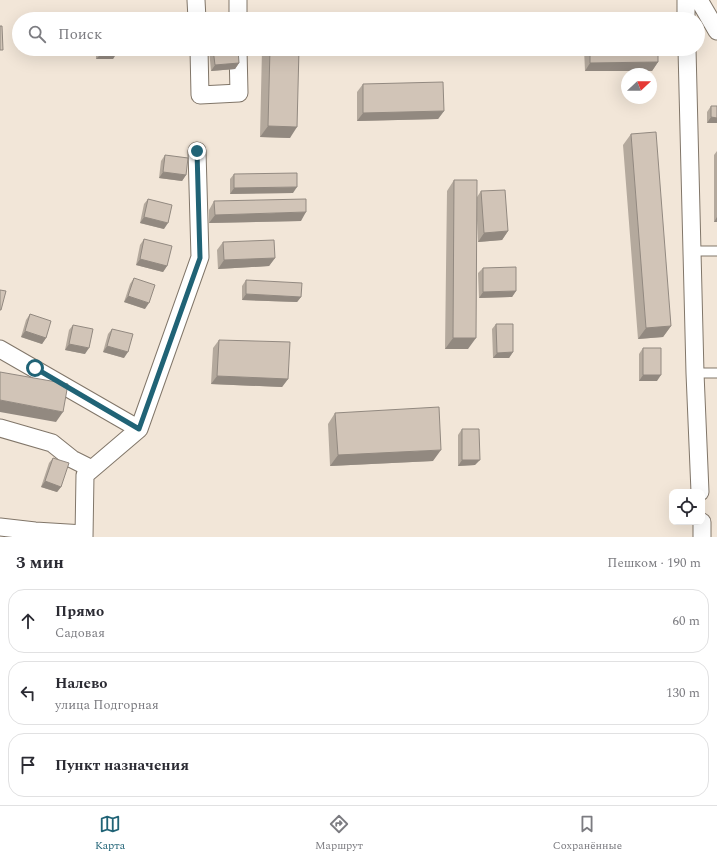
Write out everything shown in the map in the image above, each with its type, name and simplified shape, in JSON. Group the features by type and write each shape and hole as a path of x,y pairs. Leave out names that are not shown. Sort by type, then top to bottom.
{"street":[{"path":"196,0 197,12"},
{"path":"238,0 238,12"},
{"path":"686,0 686,12"},
{"path":"699,0 717,31"},
{"path":"199,56 200,95 239,93 238,56"},
{"path":"687,56 694,373 700,489"},
{"path":"0,527 84,536 85,475 139,429 200,258 197,151"},
{"path":"0,348 139,429"},
{"path":"0,428 52,443 72,459 92,469"},
{"path":"702,525 702,537"}],"lane":[{"path":"692,251 717,251"},
{"path":"694,373 717,373"}],"building":[{"path":"0,26 2,26 3,50 0,50"},
{"path":"214,56 238,56 239,63 215,65"},
{"path":"270,56 299,56 297,127 268,126"},
{"path":"590,56 658,56 658,62 590,63"},
{"path":"443,82 444,111 363,113 363,84"},
{"path":"711,106 717,106 717,118 711,117"},
{"path":"656,132 671,326 646,328 631,134"},
{"path":"165,155 188,158 186,175 163,172"},
{"path":"297,173 297,187 234,188 234,174"},
{"path":"454,180 477,180 476,338 453,338"},
{"path":"505,190 508,231 484,233 481,191"},
{"path":"148,199 172,205 168,223 144,217"},
{"path":"306,199 306,212 215,215 214,201"},
{"path":"144,239 172,246 167,266 140,259"},
{"path":"274,240 275,258 224,260 223,242"},
{"path":"516,267 516,291 483,292 483,268"},
{"path":"134,278 155,285 149,303 128,296"},
{"path":"246,280 302,283 301,297 246,294"},
{"path":"0,290 6,291 1,310 0,310"},
{"path":"30,314 51,321 46,338 25,331"},
{"path":"496,324 513,324 513,352 497,353"},
{"path":"73,325 93,329 89,348 69,344"},
{"path":"112,329 133,334 128,352 107,346"},
{"path":"219,340 290,342 288,379 217,376"},
{"path":"643,348 661,348 661,375 643,375"},
{"path":"0,372 68,384 63,412 0,400"},
{"path":"439,407 441,450 338,455 335,413"},
{"path":"462,429 479,429 480,460 462,460"},
{"path":"53,458 69,463 61,487 45,481"}],"route":[{"path":"35,368 139,429 200,258 197,151"}]}
